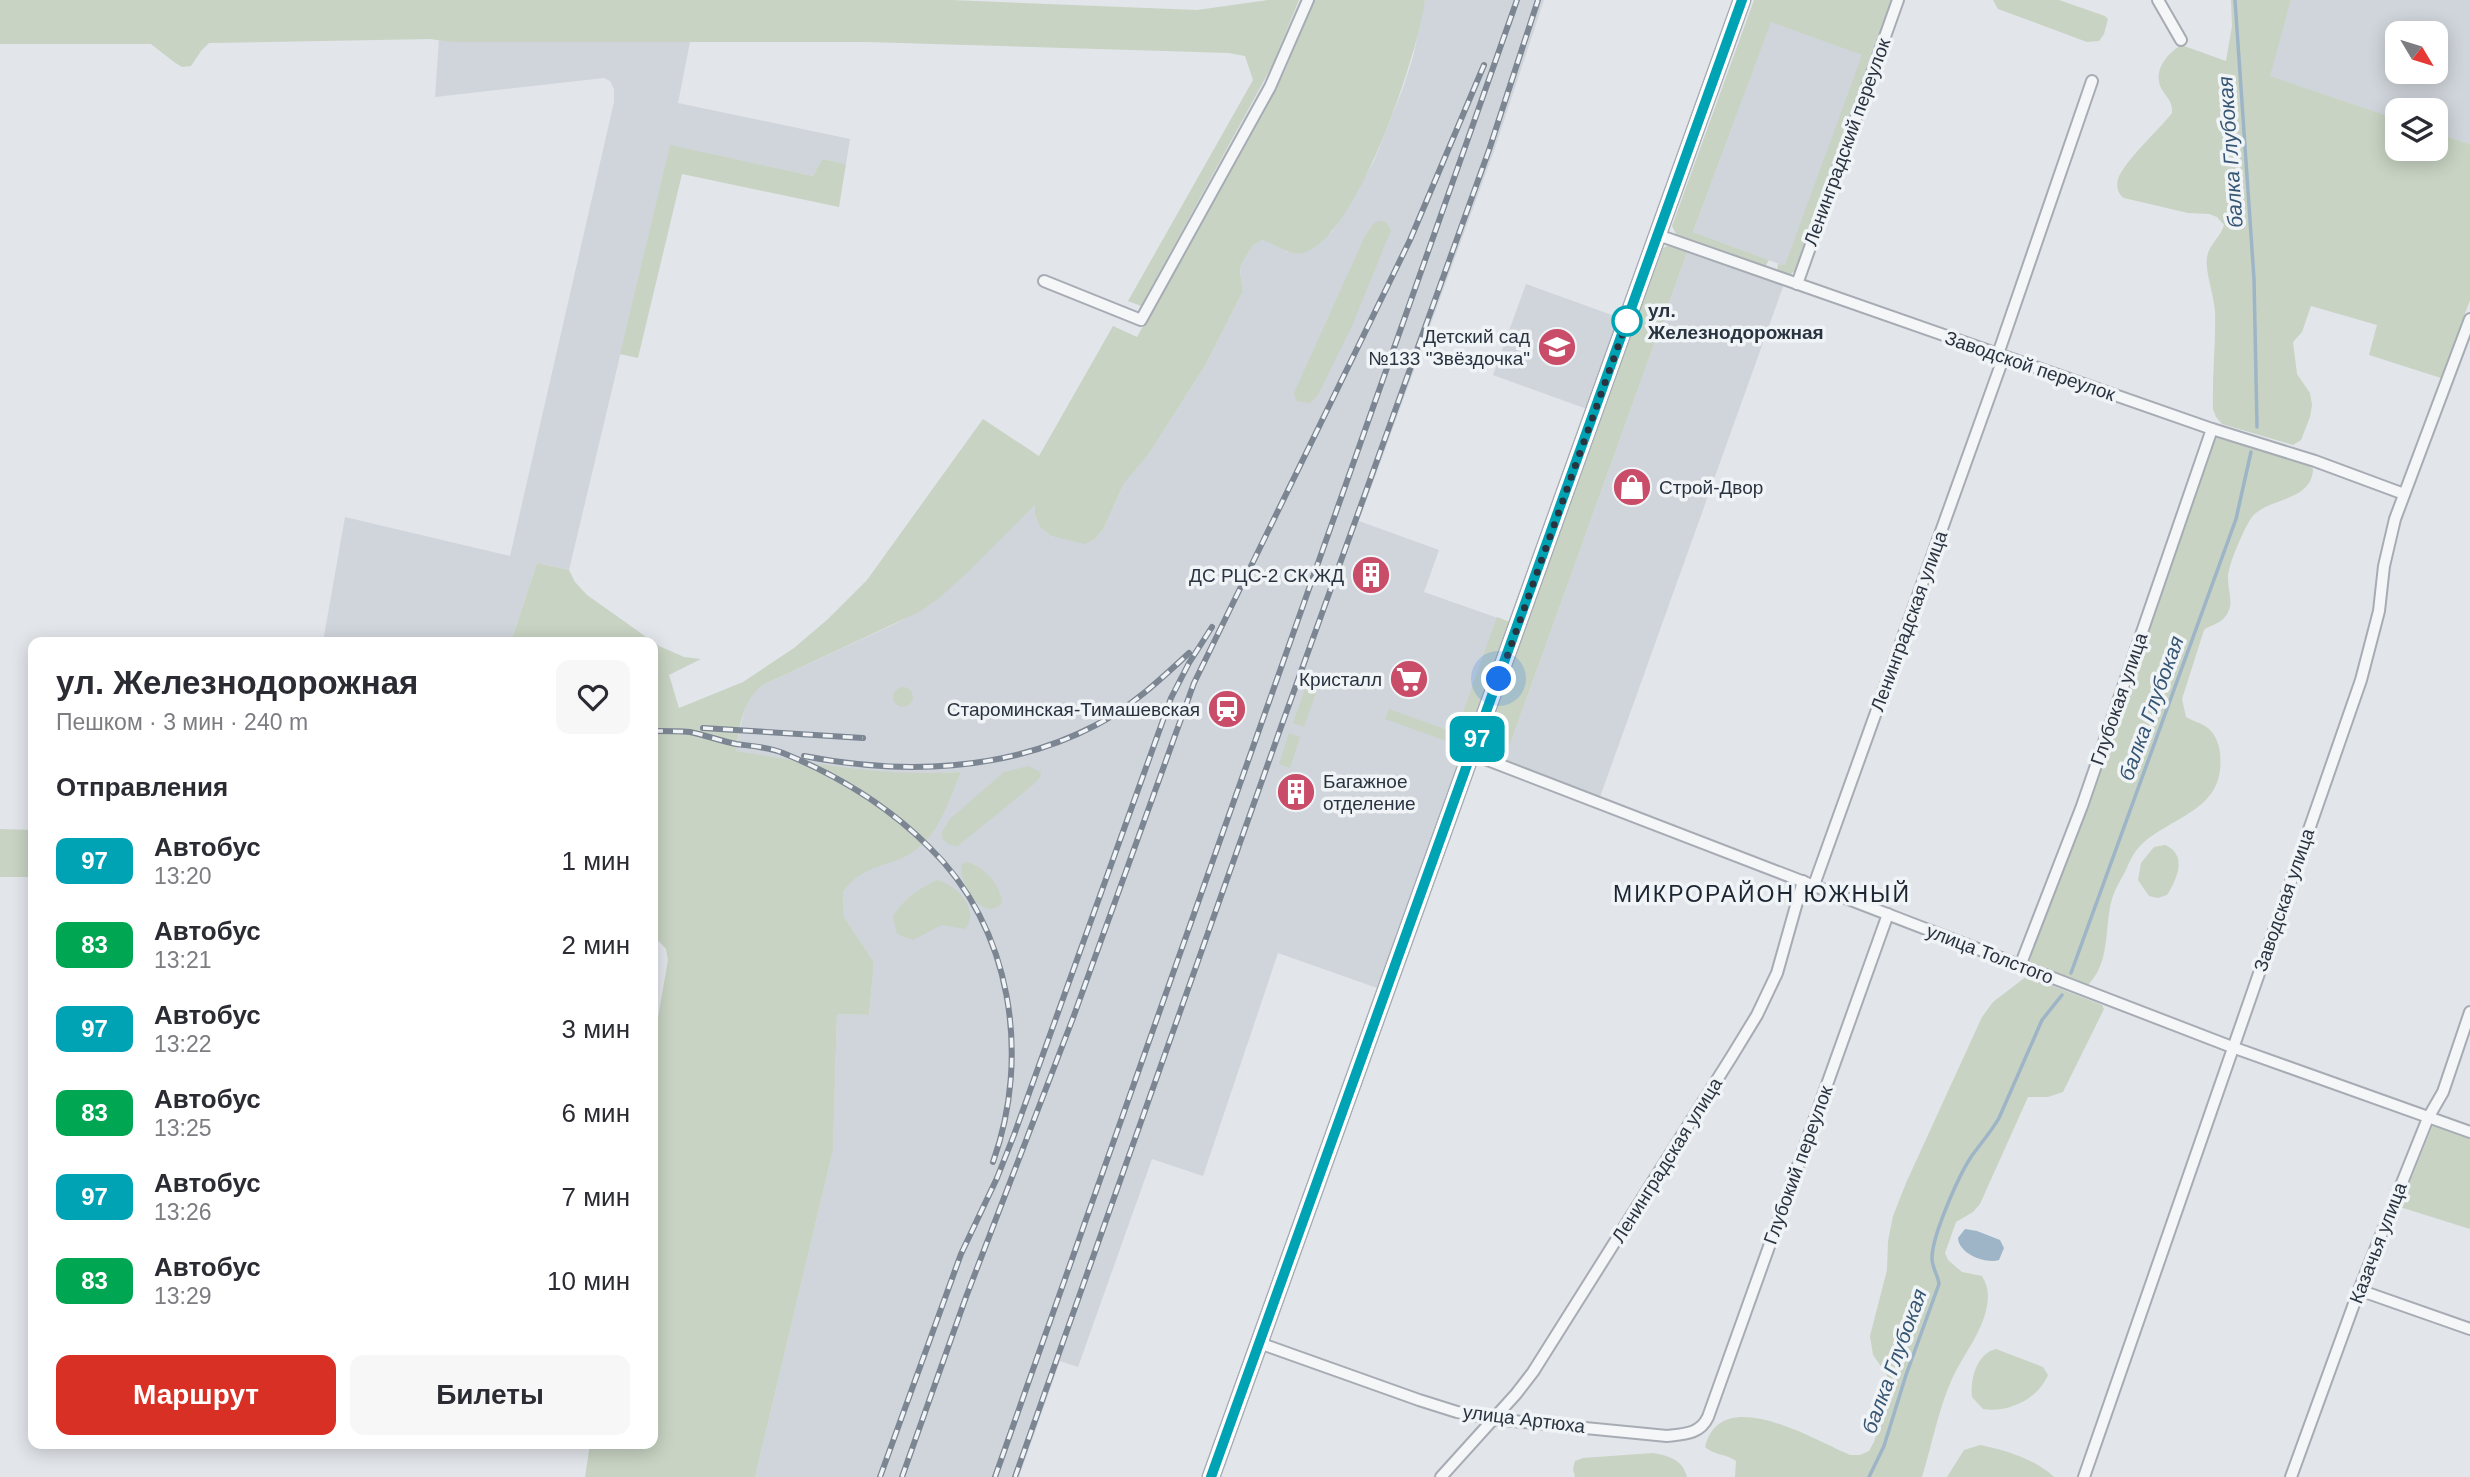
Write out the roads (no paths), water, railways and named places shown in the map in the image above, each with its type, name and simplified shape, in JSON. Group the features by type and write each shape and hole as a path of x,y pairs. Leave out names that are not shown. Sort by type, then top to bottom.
{"main road":[{"path":"1211,1477 1742,0"}],"street":[{"path":"1044,281 1141,320 1270,87 1308,0"},
{"name":"Ленинградский переулок","path":"1797,284 1898,0"},
{"path":"2158,0 2181,40"},
{"name":"Ленинградская улица","path":"1441,1477 1516,1394 1560,1332 1757,1015 1777,973 2001,355 2092,82"},
{"name":"Заводской переулок","path":"1658,235 2404,494"},
{"name":"Заводская улица","path":"2084,1477 2361,680 2379,611 2388,546 2404,494 2465,345 2470,320"},
{"name":"Глубокая улица","path":"2020,966 2082,806 2212,429"},
{"name":"улица Толстого","path":"1472,754 2232,1047 2470,1132"},
{"name":"Глубокий переулок","path":"1708,1417 1888,914"},
{"name":"Казачья улица","path":"2291,1477 2359,1290 2428,1118 2443,1092 2470,1012"},
{"path":"2359,1290 2470,1329"},
{"name":"улица Артюха","path":"1259,1343 1419,1400 1493,1419 1667,1436 1698,1430 1708,1417"}],"water":[{"path":"1965,1229 2000,1240 2004,1248 1999,1260 1980,1259 1963,1249 1958,1238"}],"waterway":[{"name":"балка Глубокая","path":"2235,0 2254,279 2257,427"},
{"name":"балка Глубокая","path":"2071,973 2236,519 2251,452"},
{"name":"балка Глубокая","path":"1869,1477 1884,1446 1939,1284 1933,1265 1933,1248 1947,1207 1971,1157 1999,1118 2042,1020 2062,995"}],"railway":[{"path":"995,1477 1517,0"},
{"path":"1015,1477 1489,150 1538,0"},
{"path":"902,1477 1194,683 1410,240 1484,65"},
{"path":"880,1477 961,1254 1014,1135 1171,698 1212,627"},
{"path":"804,756 878,766 916,767 990,760 1026,752 1062,741 1109,718 1145,692 1189,653"},
{"path":"703,728 863,738"},
{"path":"658,731 690,732 736,744 772,749 823,771 896,818 929,847 957,879 979,915 996,954 1006,995 1011,1037 1011,1079 1005,1121 993,1162"}],"place":[{"name":"ул. Железнодорожная","path":"1627,321"},
{"name":"Детский сад №133 \"Звёздочка\"","path":"1557,347"},
{"name":"Строй-Двор","path":"1632,487"},
{"name":"ДС РЦС-2 СК ЖД","path":"1371,575"},
{"name":"Кристалл","path":"1409,679"},
{"name":"Староминская-Тимашевская","path":"1227,709"},
{"name":"Багажное отделение","path":"1296,792"}],"district":[{"name":"МИКРОРАЙОН ЮЖНЫЙ","path":"1762,894"}]}
